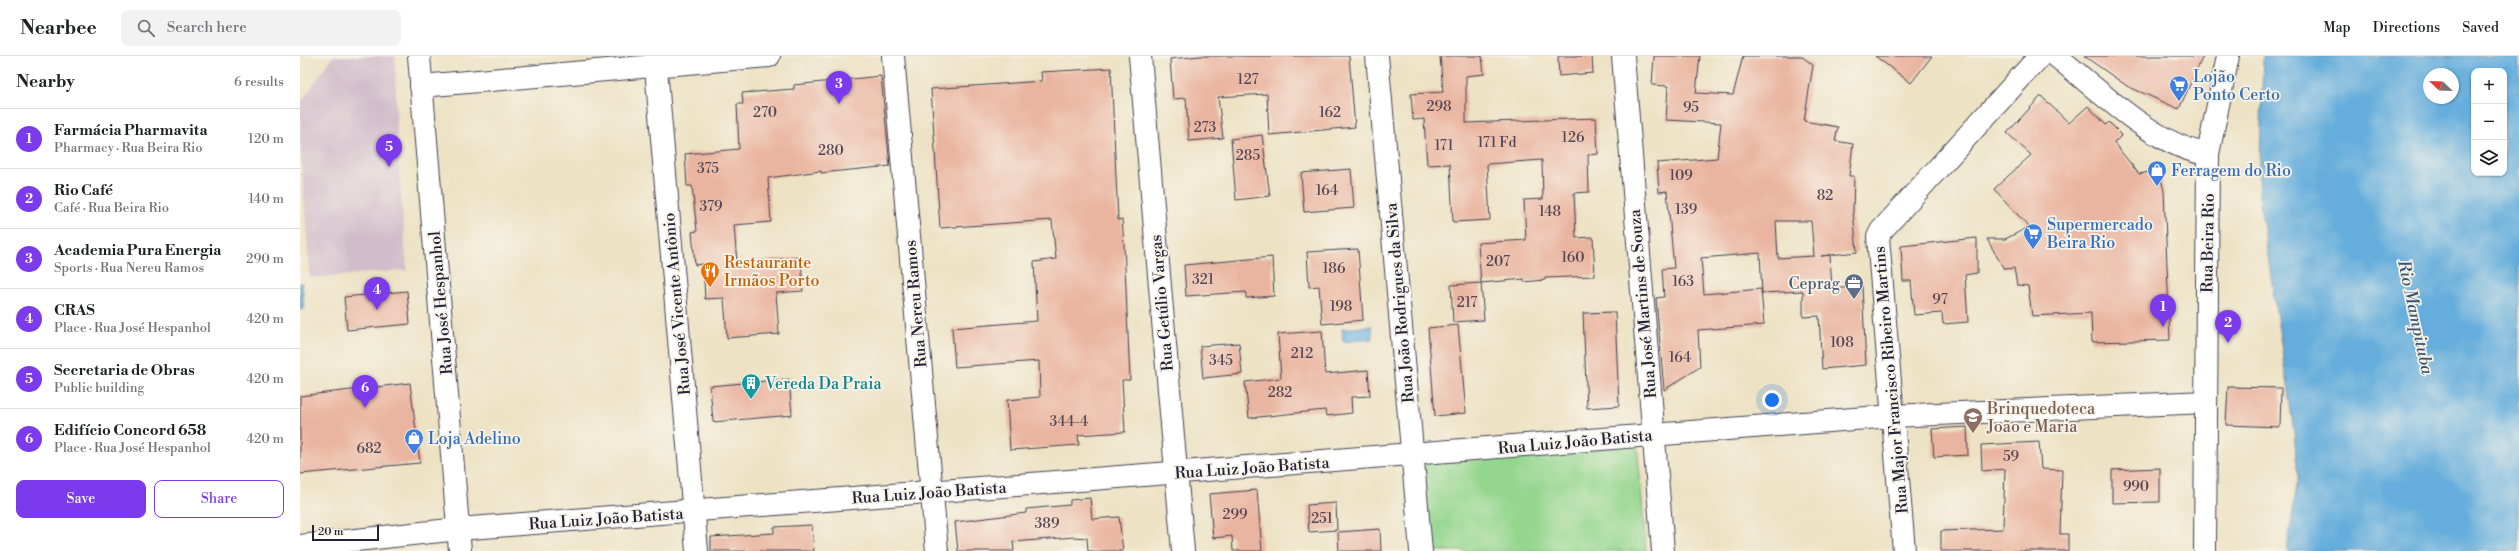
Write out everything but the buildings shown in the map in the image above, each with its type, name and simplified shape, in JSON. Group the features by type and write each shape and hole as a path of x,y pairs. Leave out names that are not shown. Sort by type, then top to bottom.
{"street":[{"name":"Rua José Hespanhol","path":"419,56 460,551"},
{"path":"421,86 656,61 769,56"},
{"name":"Rua Nereu Ramos","path":"893,56 937,551"},
{"name":"Rua Getúlio Vargas","path":"1140,56 1183,551"},
{"name":"Rua João Rodrigues da Silva","path":"1377,56 1421,551"},
{"name":"Rua José Martins de Souza","path":"1622,56 1663,551"},
{"name":"Rua Major Francisco Ribeiro Martins","path":"1904,551 1879,245 1880,231 2040,56"},
{"path":"2056,56 2126,112 2163,136 2184,148 2208,154"},
{"name":"Rua Beira Rio","path":"2206,551 2208,154 2228,56"},
{"name":"Rua José Vicente Antônio","path":"656,61 697,551"},
{"name":"Rua Luiz João Batista","path":"300,546 459,529 1892,416 2206,402"}],"shaded area":[{"path":"333,56 395,56 397,144 407,270 310,278 300,144 300,104"}],"green space":[{"path":"1637,441 1646,551 1427,551 1420,459"}],"water":[{"name":"Rio Mampituba","path":"2263,56 2519,56 2519,551 2287,551 2298,477 2294,432 2259,196"},
{"path":"300,283 302,283 304,309 300,310"},
{"path":"1372,326 1373,339 1343,342 1342,329"}],"place":[{"name":"Lojão Ponto Certo","path":"2179,102"},
{"name":"Academia Pura Energia","path":"839,104"},
{"name":"Secretaria de Obras","path":"389,167"},
{"name":"Ferragem do Rio","path":"2157,187"},
{"name":"Supermercado Beira Rio","path":"2033,250"},
{"name":"Restaurante Irmãos Porto","path":"710,288"},
{"name":"Ceprag","path":"1854,300"},
{"name":"CRAS","path":"377,310"},
{"name":"Farmácia Pharmavita","path":"2163,327"},
{"name":"Rio Café","path":"2228,343"},
{"name":"Vereda Da Praia","path":"751,400"},
{"name":"Edifício Concord 658","path":"365,408"},
{"name":"Brinquedoteca João e Maria","path":"1973,434"},
{"name":"Loja Adelino","path":"414,455"}]}
